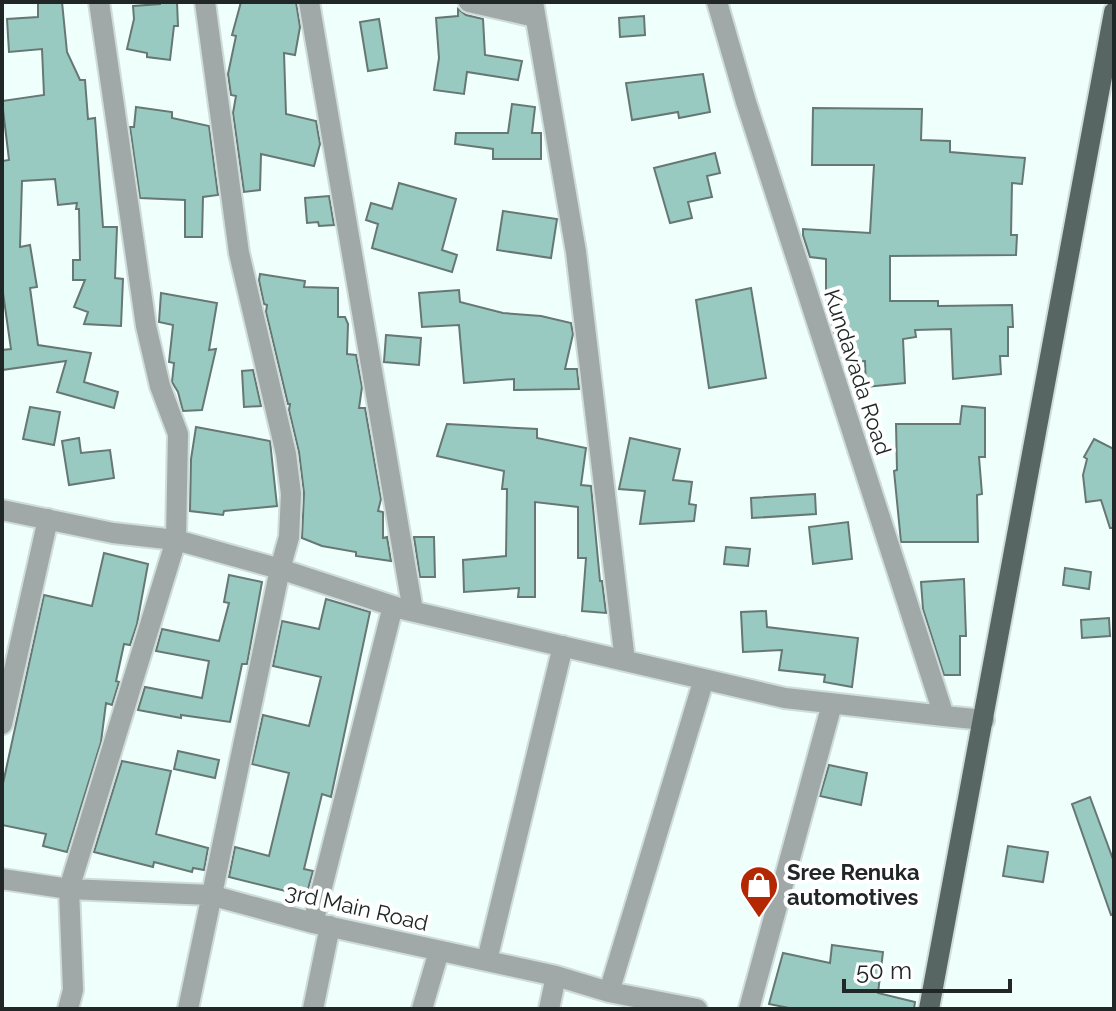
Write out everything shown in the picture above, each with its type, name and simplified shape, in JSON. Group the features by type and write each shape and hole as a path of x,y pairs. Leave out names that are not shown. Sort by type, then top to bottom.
{"main road":[{"path":"929,1009 1113,24"}],"street":[{"path":"68,1009 73,990 69,889 176,540 178,434 160,386 146,326 99,2"},
{"path":"188,1009 289,537 291,494 286,454 239,253 205,2"},
{"path":"309,2 403,608 322,925 313,1009"},
{"path":"469,2 534,10 576,252 625,661"},
{"name":"Kundavada Road","path":"717,2 944,716"},
{"path":"2,510 113,533 176,540 403,608 785,698 984,720"},
{"path":"2,724 48,519"},
{"path":"487,960 563,646"},
{"path":"609,992 704,679"},
{"path":"749,1009 832,704"},
{"name":"3rd Main Road","path":"2,879 69,889 210,895 322,925 556,976 609,992 697,1009"},
{"path":"422,1009 439,951"},
{"path":"549,1009 556,976"}],"building":[{"path":"38,2 62,2 67,52 80,80 85,80 88,119 95,118 103,227 117,227 115,278 123,279 121,326 84,324 88,312 74,307 85,280 73,280 73,260 80,260 77,203 58,205 55,179 22,181 20,247 30,245 37,287 30,288 38,345 91,353 84,382 118,392 114,408 57,392 66,361 2,370 2,350 11,349 2,286 2,161 9,160 2,101 44,95 42,49 9,52 7,19 38,17"},
{"path":"177,2 178,26 174,26 170,60 147,57 147,53 127,49 134,19 133,6"},
{"path":"241,2 296,2 300,27 295,55 284,53 286,114 316,121 320,144 314,166 261,154 260,190 244,192 233,113 236,96 231,95 228,74 236,36 232,35"},
{"path":"458,9 466,15 483,19 485,55 522,61 518,80 467,72 464,94 434,90 439,58 436,18 458,16"},
{"path":"644,16 645,35 620,37 619,18"},
{"path":"379,19 387,68 368,71 360,22"},
{"path":"703,74 710,112 679,118 678,112 632,120 626,83"},
{"path":"512,104 535,107 532,133 541,133 541,159 493,159 493,149 455,144 456,133 508,133"},
{"path":"136,107 172,112 172,118 209,126 218,195 203,197 202,237 185,237 185,200 140,198 130,127 134,127"},
{"path":"813,108 922,109 921,140 950,141 950,152 1025,158 1022,184 1012,183 1011,235 1017,235 1016,255 890,256 890,301 938,301 938,306 1012,305 1013,327 1008,327 1008,356 1000,356 1001,374 953,379 951,329 915,330 916,337 903,339 905,383 866,387 865,361 844,362 832,327 831,307 826,307 826,259 810,257 803,229 870,233 874,165 812,165"},
{"path":"715,153 720,173 707,176 712,197 688,202 692,218 670,223 654,168"},
{"path":"399,183 456,199 442,250 457,255 452,272 372,248 378,224 366,220 371,203 392,209"},
{"path":"329,196 334,225 307,223 305,198"},
{"path":"503,211 557,219 551,258 497,250"},
{"path":"260,274 305,281 304,287 338,288 338,317 345,317 348,324 347,354 356,355 362,387 359,408 365,408 381,499 378,511 383,512 383,538 387,537 391,561 356,556 356,552 322,546 302,538 304,493 299,452 266,312 267,305 264,304"},
{"path":"751,288 766,378 709,388 696,300"},
{"path":"459,290 460,302 503,313 541,316 571,323 573,334 565,369 577,369 579,389 514,390 514,379 464,383 459,325 422,327 419,293"},
{"path":"161,293 217,303 209,350 216,349 202,410 183,411 172,382 174,363 169,362 173,325 159,322"},
{"path":"386,335 421,338 419,365 384,362"},
{"path":"253,370 261,406 244,407 242,371"},
{"path":"962,406 985,408 985,457 979,457 982,494 977,495 978,542 901,542 894,471 897,470 896,424 960,424"},
{"path":"30,407 60,412 54,445 23,439"},
{"path":"447,424 537,429 537,438 586,448 581,485 591,486 606,613 582,611 586,558 578,558 578,507 535,502 535,597 518,597 519,588 464,592 463,560 506,556 507,489 502,489 504,471 437,456"},
{"path":"196,427 270,441 277,506 224,511 223,515 190,511 191,459"},
{"path":"79,438 81,453 110,450 114,478 69,485 62,441"},
{"path":"630,438 680,449 673,480 692,482 689,504 696,505 694,521 640,524 645,491 619,489"},
{"path":"1094,439 1114,449 1114,528 1110,528 1101,500 1086,502 1083,475 1087,459 1084,457"},
{"path":"815,494 816,514 752,518 751,498"},
{"path":"848,522 852,559 813,564 809,527"},
{"path":"414,537 434,537 435,577 420,577"},
{"path":"726,547 750,549 748,566 724,564"},
{"path":"104,553 148,564 137,624 130,645 124,644 116,681 119,682 112,705 106,703 101,742 67,852 43,846 46,834 2,825 2,788 44,595 92,606"},
{"path":"1065,568 1091,572 1089,589 1063,585"},
{"path":"229,575 262,582 247,664 242,664 230,722 138,710 145,687 202,698 209,661 156,651 162,629 219,641 229,603 224,602"},
{"path":"964,579 966,636 960,636 960,675 944,675 923,609 921,582"},
{"path":"326,599 370,612 331,797 322,794 304,869 313,871 306,896 229,877 235,847 269,856 289,773 252,764 263,715 309,726 321,677 273,666 282,621 319,629"},
{"path":"766,611 767,627 858,638 852,687 824,682 825,675 779,670 782,650 743,652 741,612"},
{"path":"1109,618 1110,636 1082,638 1081,620"},
{"path":"178,751 219,760 215,778 174,769"},
{"path":"122,761 171,771 156,834 208,848 204,870 193,868 192,872 154,862 153,867 94,852"},
{"path":"829,765 867,773 861,805 820,796"},
{"path":"1090,797 1114,862 1114,914 1111,915 1072,804"},
{"path":"1008,846 1048,852 1043,882 1003,876"},
{"path":"832,945 883,952 878,993 915,1002 914,1009 794,1009 769,1004 783,953 830,963"}],"place":[{"name":"Sree Renuka automotives","path":"759,919"}]}
